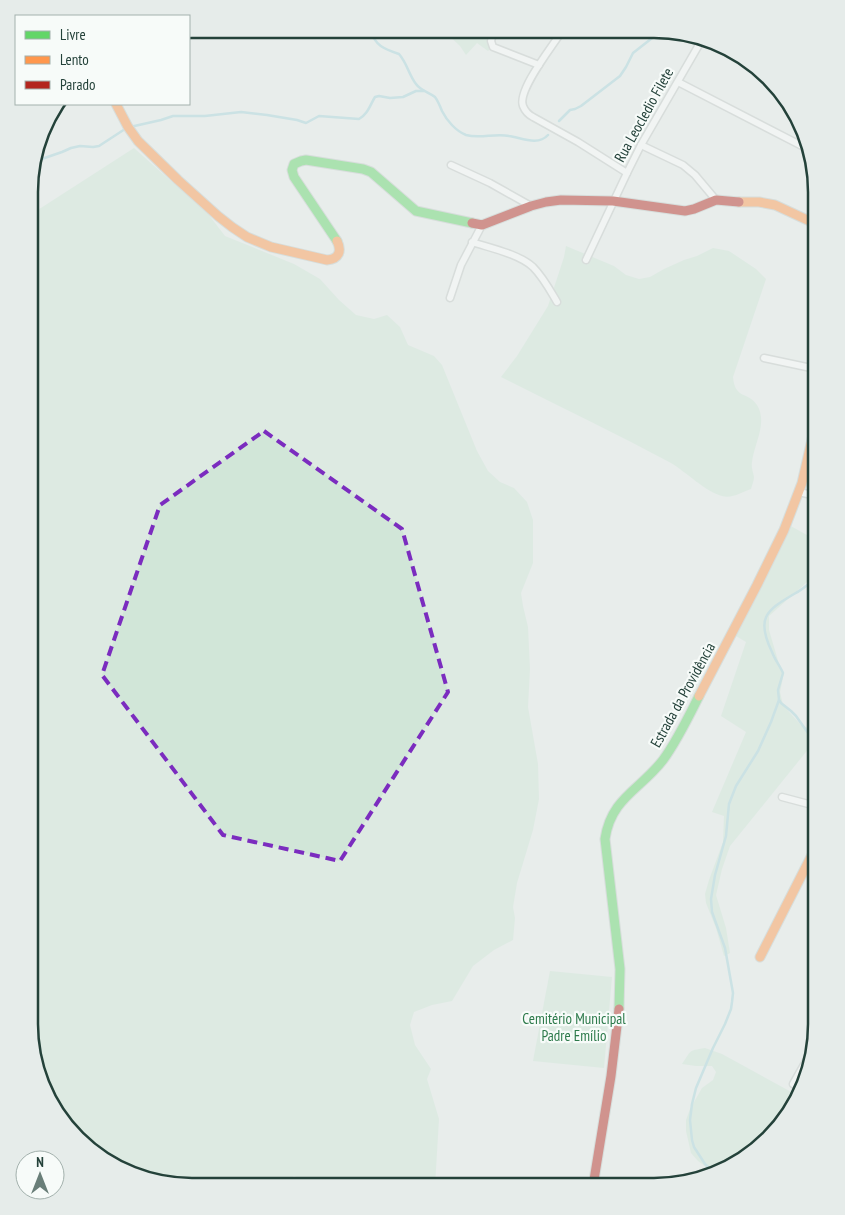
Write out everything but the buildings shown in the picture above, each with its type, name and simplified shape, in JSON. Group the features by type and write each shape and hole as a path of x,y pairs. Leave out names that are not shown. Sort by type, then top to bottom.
{"street":[{"path":"492,38 493,47 539,65"},
{"path":"557,38 527,84 524,90 523,106 528,114 578,142 626,173"},
{"name":"Rua Leocledio Filete","path":"586,260 626,173 699,45"},
{"path":"678,82 800,145"},
{"path":"117,105 131,133 172,175 226,224 256,242 326,260 336,258 340,249 296,182 292,171 295,162 306,160 363,169 378,176 410,207 421,213 482,225 531,206 561,200 614,201 685,211 716,200 766,203 775,205 808,220"},
{"path":"641,145 690,170 716,200"},
{"path":"451,165 490,183 531,206"},
{"path":"450,298 460,265 482,225"},
{"path":"472,242 510,255 532,266 557,302"},
{"path":"764,358 808,367"},
{"name":"Estrada da Providência","path":"594,1178 615,1051 621,987 605,840 608,823 617,805 657,768 674,744 779,540 800,492 808,463"},
{"path":"800,492 808,494"},
{"path":"782,797 807,804"},
{"path":"760,957 807,864"},
{"path":"793,1084 798,1074"}],"highlighted area":[{"path":"264,431 402,529 448,692 340,861 223,835 102,675 160,505"}],"green space":[{"path":"452,38 493,38 488,51 477,43 466,55"},
{"path":"134,148 202,206 225,236 294,264 320,279 356,315 374,319 387,315 400,327 408,345 434,356 442,365 477,451 488,471 500,482 514,488 527,502 533,520 533,563 521,593 528,627 530,669 528,707 538,764 539,799 533,830 517,883 513,907 515,918 513,940 494,950 473,966 452,1001 432,1005 414,1012 410,1025 415,1045 431,1069 427,1079 439,1119 435,1178 300,1178 293,1176 294,1178 192,1178 152,1172 114,1157 98,1146 76,1125 63,1109 53,1092 40,1054 38,1034 38,210"},
{"path":"566,246 614,266 626,275 639,279 650,277 713,248 729,251 756,269 766,279 733,377 736,389 750,398 757,405 760,412 761,426 753,455 752,468 754,477 751,489 729,497 716,494 671,463 501,377 517,356 548,306"},
{"path":"787,524 808,535 808,582 769,616 769,630 779,664 784,673 780,692 783,705 801,725 807,728 807,750 730,846 716,895 726,928 730,953 724,956 706,903 705,894 723,842 724,816 712,812 746,732 721,716 746,642 731,633"},
{"name":"Cemitério Municipal Padre Emílio","path":"550,971 612,977 604,1068 533,1061"},
{"path":"705,1048 722,1054 792,1092 782,1109 755,1139 739,1152 722,1162 707,1168 691,1153 686,1131 686,1120 702,1088 713,1080 716,1072 712,1066 682,1064 691,1052"}],"waterway":[{"path":"374,38 381,46 399,54 416,84 435,97 446,118 462,133 477,136 504,135 535,141 548,135"},
{"path":"559,121 570,110 581,106 620,76 633,53 652,38"},
{"path":"130,127 173,116 205,116 241,112 306,123 319,116 359,119 367,112 375,97 403,97 416,91 424,91"},
{"path":"42,159 71,148 99,146 125,129"},
{"path":"708,1167 694,1147 692,1140 690,1120 692,1104 696,1088 731,1009 733,993 725,948 712,912 711,899 715,875 726,836 729,804 736,786 758,751 779,700 778,690 783,673 767,641 764,624 766,617 776,606 808,585"},
{"path":"779,700 796,716 807,732"}],"traffic: fast":[{"path":"337,241 294,177 292,170 294,164 306,160 363,169 371,172 416,211 472,223"},
{"path":"619,1009 620,969 605,839 608,825 620,804 663,760 678,737 699,696"}],"traffic: slow":[{"path":"117,105 138,141 218,216 247,237 271,247 327,260 337,256 339,251 337,241"},
{"path":"739,202 759,202 775,205 808,220"},
{"path":"699,696 784,530 802,483 808,458"},
{"path":"760,957 807,864"}],"traffic: jam":[{"path":"472,223 482,225 531,206 561,200 613,201 685,211 716,200 739,202"},
{"path":"594,1178 611,1076 619,1009"}]}
